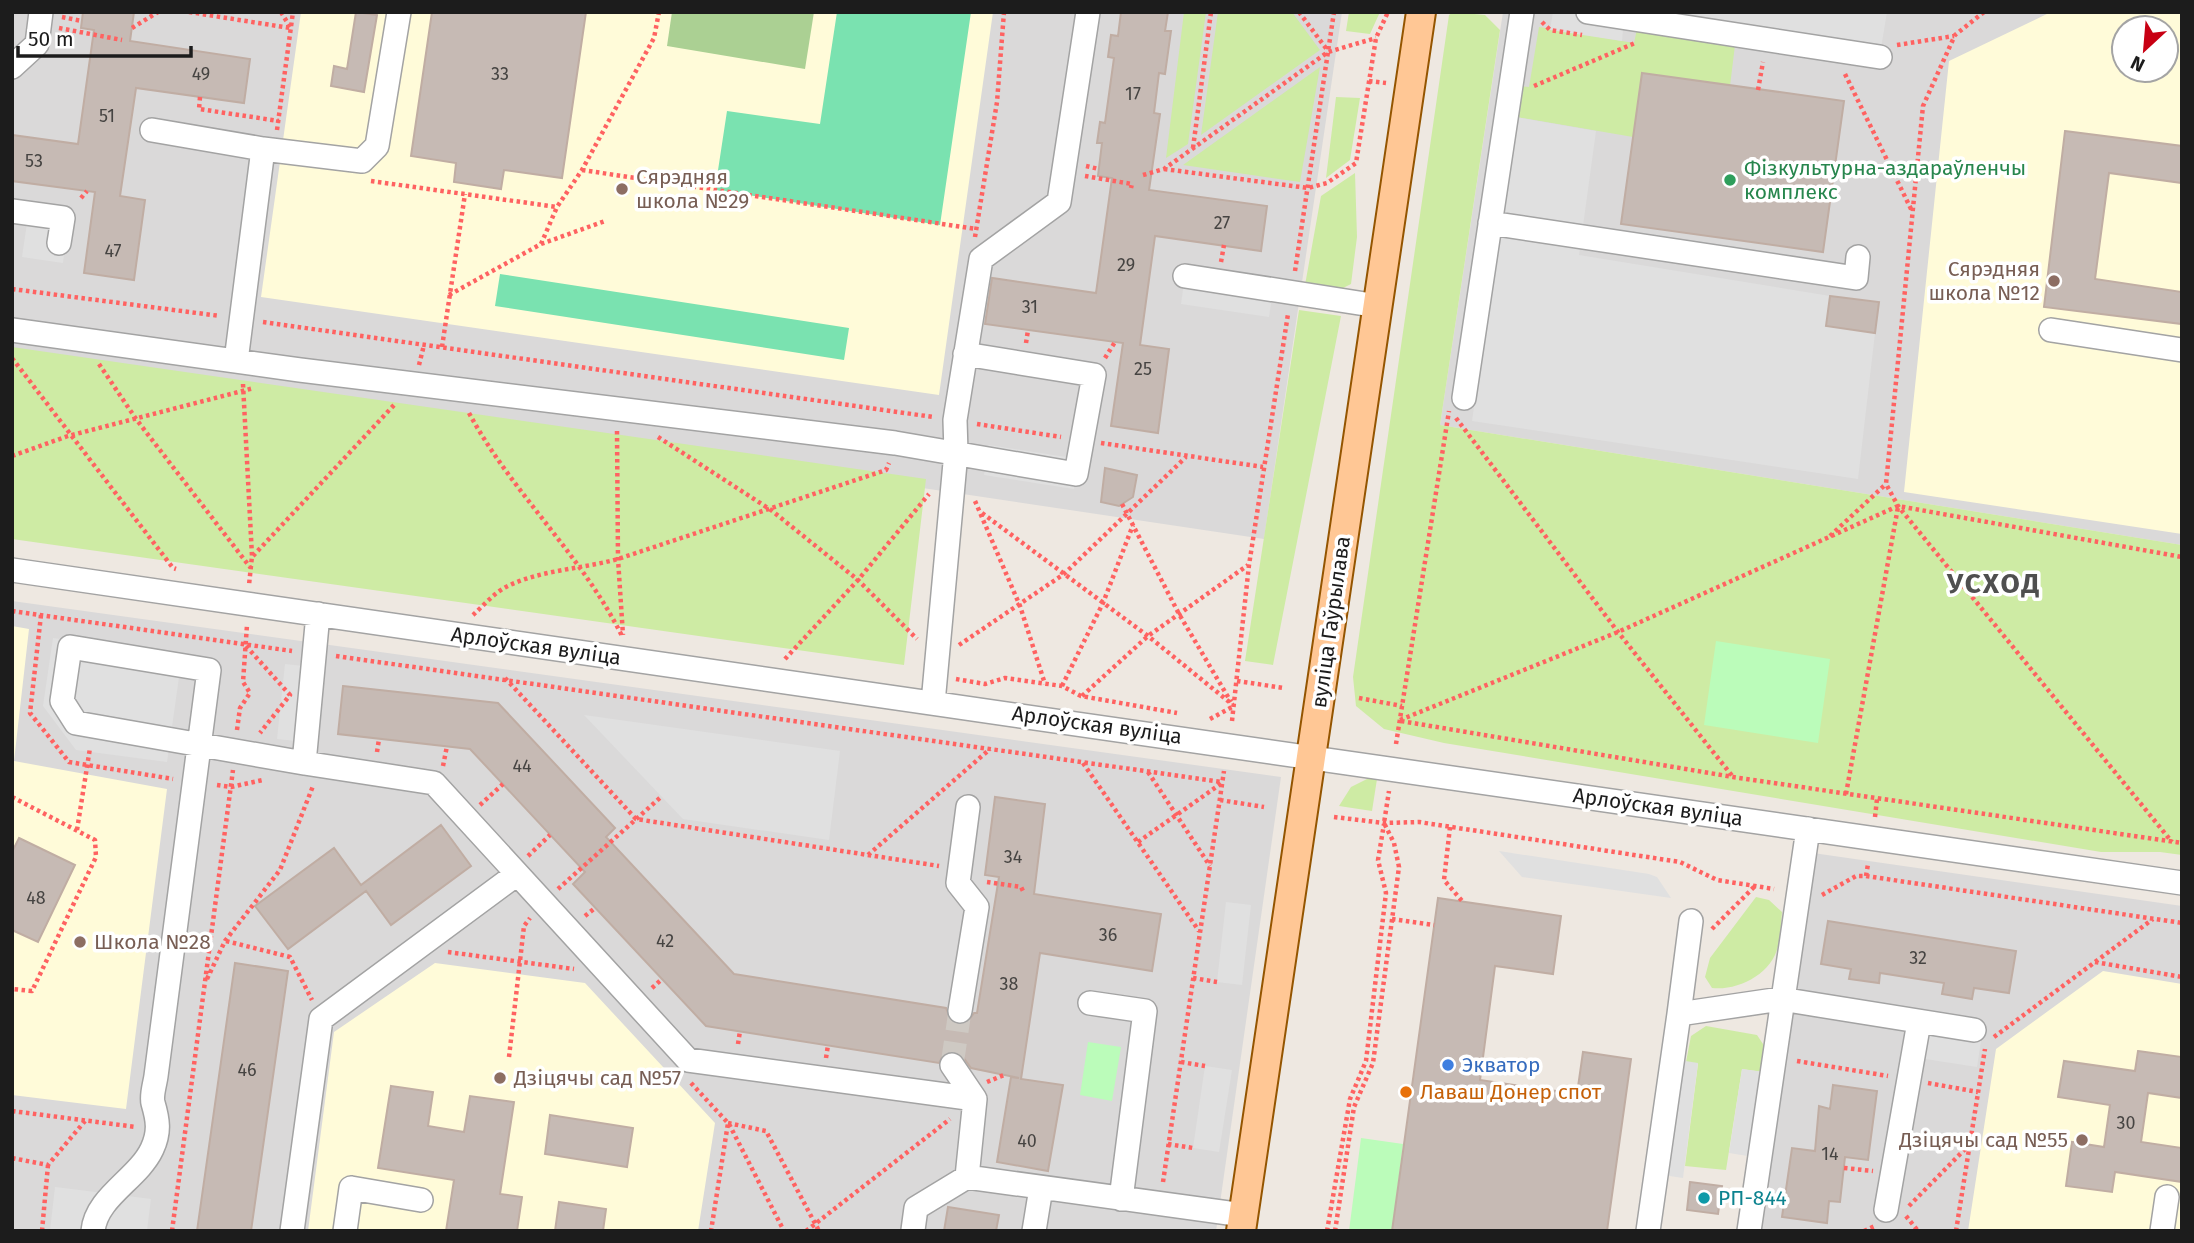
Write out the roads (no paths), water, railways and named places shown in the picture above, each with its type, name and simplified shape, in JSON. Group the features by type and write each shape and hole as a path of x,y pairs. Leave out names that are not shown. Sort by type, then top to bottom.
{"main road":[{"name":"вуліца Гаўрылава","path":"1242,1223 1421,12"}],"street":[{"path":"152,130 262,149 362,161 377,146 399,12"},
{"path":"933,703 956,452 955,420 981,260 1059,202 1088,12"},
{"path":"1456,403 1490,223 1522,12"},
{"path":"1588,12 1880,57"},
{"path":"12,67 37,44 50,19"},
{"path":"241,361 241,319 262,149"},
{"path":"12,211 63,218 59,243"},
{"path":"1490,223 1856,278 1858,257"},
{"path":"1185,276 1378,306"},
{"path":"12,330 300,370 416,382 895,443 1076,474 1094,375 965,354"},
{"path":"2051,330 2182,350"},
{"name":"Арлоўская вуліца","path":"12,570 1310,755 2182,883"},
{"path":"313,764 314,653 318,614"},
{"path":"93,1231 94,1217 147,1159 150,1129 158,1112 152,1101 200,744 209,670 70,647 62,701 76,723 200,744 313,764 434,783 522,866 543,902 688,1060 975,1099"},
{"path":"960,1011 977,907 958,883 968,807"},
{"path":"1749,1231 1808,829"},
{"path":"292,1231 321,1019 418,948 522,866"},
{"path":"1648,1231 1691,921"},
{"path":"1679,1014 1782,999 1974,1030"},
{"path":"1090,1003 1145,1011 1121,1199"},
{"path":"1895,1211 1919,1022"},
{"path":"952,1065 975,1099 967,1177"},
{"path":"913,1230 916,1208 967,1177 1160,1204 1242,1223"},
{"path":"345,1231 351,1188 421,1200"},
{"path":"1034,1231 1041,1188"},
{"path":"2162,1231 2167,1197"}],"tunnel":[{"path":"952,1065 960,1011"}],"place":[{"name":"Фізкультурна-аздараўленчы комплекс","path":"1730,180"},
{"name":"Сярэдняя школа №29","path":"622,189"},
{"name":"Сярэдняя школа №12","path":"2054,281"},
{"name":"Школа №28","path":"80,942"},
{"name":"Экватор","path":"1448,1065"},
{"name":"Дзіцячы сад №57","path":"500,1078"},
{"name":"Лаваш Донер спот","path":"1406,1092"},
{"name":"Дзіцячы сад №55","path":"2082,1140"},
{"name":"РП-844","path":"1704,1198"}],"district":[{"name":"УСХОД","path":"1994,583"}]}
